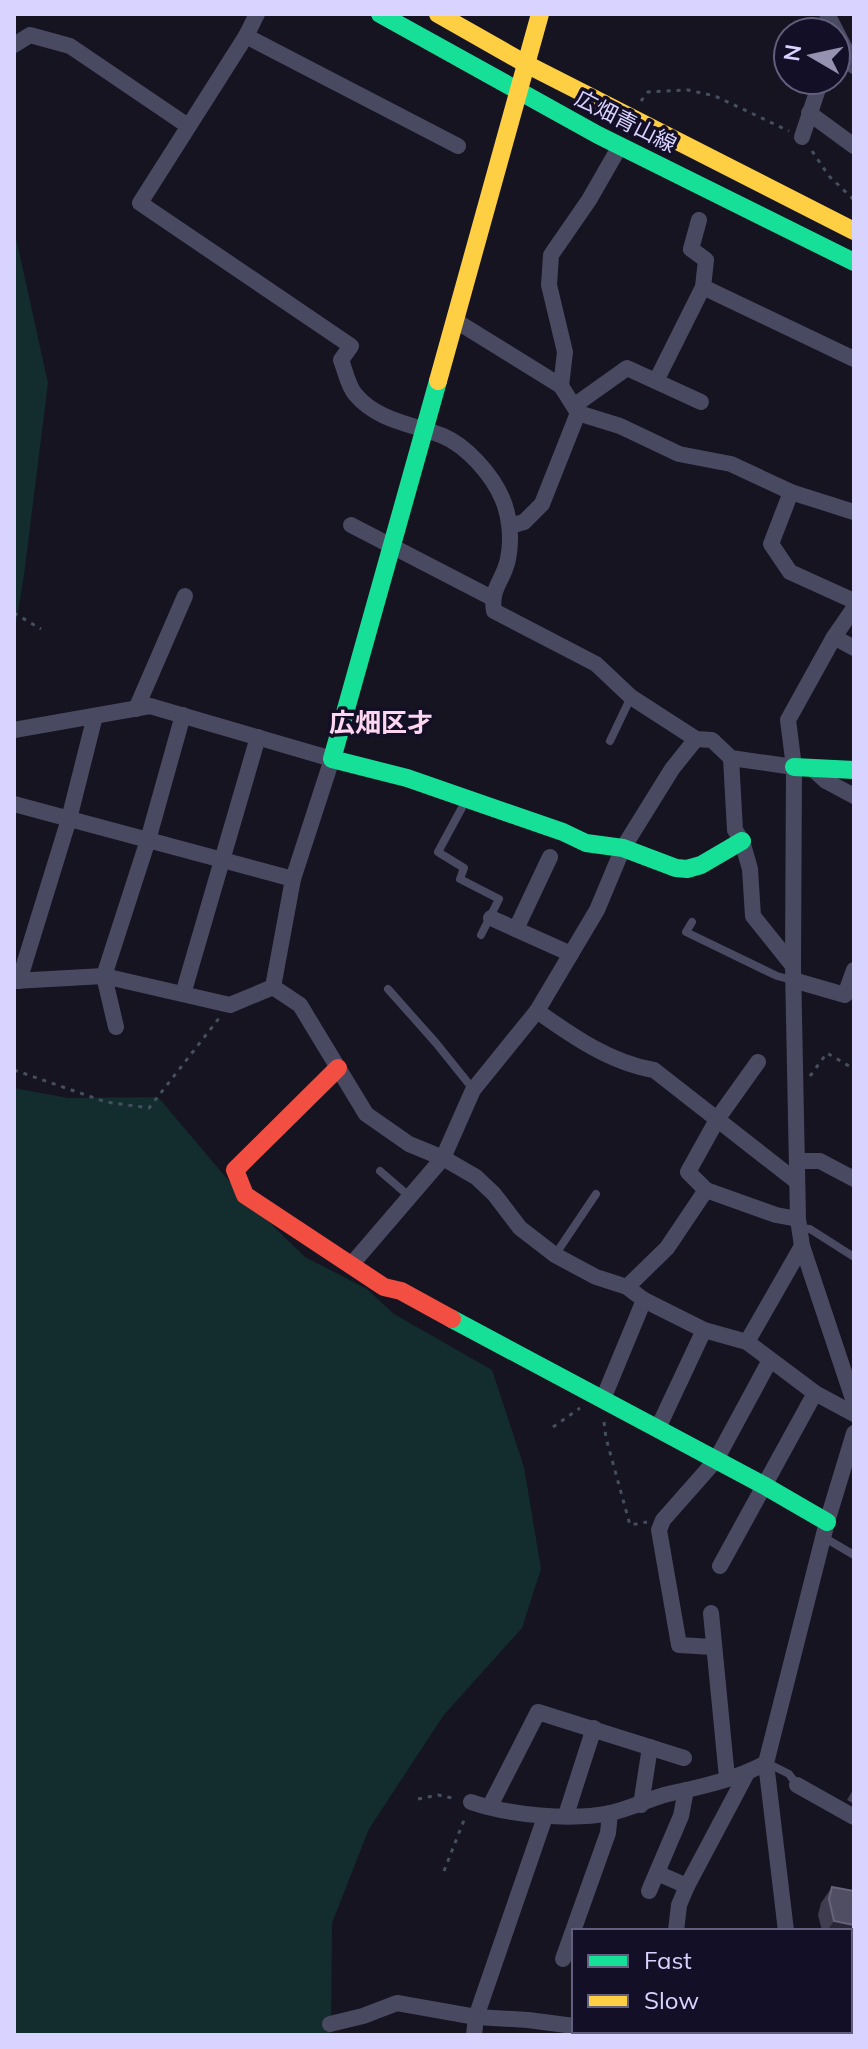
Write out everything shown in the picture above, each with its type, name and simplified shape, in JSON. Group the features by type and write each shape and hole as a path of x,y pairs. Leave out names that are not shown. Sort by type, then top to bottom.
{"street":[{"path":"257,14 140,203 351,346 341,360 354,393 376,413 444,437 468,454 487,474 502,498 510,526 508,560 492,598 494,611 596,664 631,697 696,739 712,740 731,758 813,769 854,770"},
{"name":"広畑青山線","path":"380,14 620,146 854,262"},
{"name":"広畑青山線","path":"438,14 526,64 854,231"},
{"path":"273,987 293,879 332,759 540,14"},
{"path":"14,45 30,35 70,46 188,126"},
{"path":"246,36 458,146"},
{"path":"802,137 815,96"},
{"path":"809,113 854,146"},
{"path":"561,386 565,352 549,285 551,255 589,200 620,146"},
{"path":"656,381 703,287 706,260 691,249 699,220"},
{"path":"703,287 854,359"},
{"path":"456,321 561,386 577,409 679,454 731,464 791,492 854,512"},
{"path":"510,526 524,522 542,504 577,409 627,368 701,402"},
{"path":"791,492 771,544 790,572 854,601"},
{"path":"351,525 492,598"},
{"path":"136,709 185,596"},
{"path":"854,608 834,637 788,720 794,767 793,973 799,1224 802,1246 854,1402"},
{"path":"834,637 854,648"},
{"path":"14,730 150,706 468,798 586,843 623,848 676,868 701,865 742,841"},
{"path":"116,1027 104,976 148,840 183,715"},
{"path":"95,716 69,819 16,981 104,976 230,1005 273,987"},
{"path":"183,994 258,737"},
{"path":"351,1265 443,1158 473,1090 537,1011 597,910 623,848 672,769 696,739"},
{"path":"731,758 735,830 742,841 750,869 753,916 793,973 845,995 854,970"},
{"path":"813,769 826,781 854,796"},
{"path":"14,804 293,879"},
{"path":"516,929 550,857"},
{"path":"491,918 571,954"},
{"path":"273,987 300,1005 366,1114 409,1144 443,1158 476,1177 494,1194 520,1228 555,1255 596,1277 627,1287 644,1300 704,1330 747,1342 815,1393 854,1414"},
{"path":"537,1011 574,1037 633,1067 654,1070 796,1181"},
{"path":"758,1062 718,1118 688,1172 706,1190 799,1224"},
{"path":"338,1068 235,1170 245,1195 384,1287 401,1291 602,1403 658,1428 765,1486 826,1530"},
{"path":"797,1161 820,1161 854,1179"},
{"path":"627,1287 667,1248 706,1190"},
{"path":"747,1342 802,1246"},
{"path":"602,1403 644,1300"},
{"path":"658,1428 704,1330"},
{"path":"713,1647 679,1645 659,1530 663,1520 716,1460 770,1360"},
{"path":"720,1566 815,1393"},
{"path":"786,1929 766,1763 854,1433"},
{"path":"711,1613 727,1778"},
{"path":"490,1806 538,1712 684,1758"},
{"path":"566,1815 594,1728"},
{"path":"641,1805 650,1747"},
{"path":"471,1802 545,1817 585,1817 641,1805 663,1795 747,1773 766,1763"},
{"path":"676,1929 679,1905 687,1886 747,1773"},
{"path":"797,1785 854,1817"},
{"path":"649,1891 681,1816 686,1790"},
{"path":"574,1929 608,1833 610,1813"},
{"path":"474,2035 476,2017 545,1817"},
{"path":"657,1873 687,1886"},
{"path":"563,1959 572,1934"},
{"path":"330,2024 397,2003 476,2017 572,2026"}],"lane":[{"path":"610,741 631,697"},
{"path":"468,798 438,852 464,868 460,879 499,899 481,935"},
{"path":"692,922 686,932 777,976 793,973"},
{"path":"388,989 473,1090"},
{"path":"380,1171 410,1197"},
{"path":"555,1255 596,1194"},
{"path":"799,1224 854,1257"},
{"path":"826,1530 854,1555"},
{"path":"766,1763 789,1774 797,1785"}],"path":[{"path":"629,116 648,92 688,90 715,96 802,137 829,176 854,200"},
{"path":"14,613 41,629"},
{"path":"14,1070 106,1102 149,1108 230,1005"},
{"path":"808,1079 827,1053 854,1069"},
{"path":"553,1427 574,1411 602,1403 606,1438 630,1525 663,1520"},
{"path":"418,1799 438,1795 471,1802 444,1871"}],"green space":[{"path":"14,229 48,383 14,635"},
{"path":"14,1088 68,1098 158,1097 240,1194 305,1257 367,1289 394,1314 492,1370 524,1467 541,1569 522,1628 443,1716 369,1829 332,1923 331,2035 14,2035"}],"building":[{"path":"832,1887 854,1891 854,1925 834,1921 829,1899"}],"traffic: fast":[{"path":"380,14 598,135 854,262"},
{"path":"438,381 332,759 407,778 563,832 586,843 623,848 676,868 701,865 742,841"},
{"path":"794,767 854,770"},
{"path":"452,1319 827,1522"}],"traffic: slow":[{"path":"438,14 526,64 854,231"},
{"path":"438,381 540,14"}],"traffic: jam":[{"path":"338,1068 235,1170 245,1195 384,1287 401,1291 452,1319"}],"district":[{"name":"広畑区才","path":"381,723"}]}
